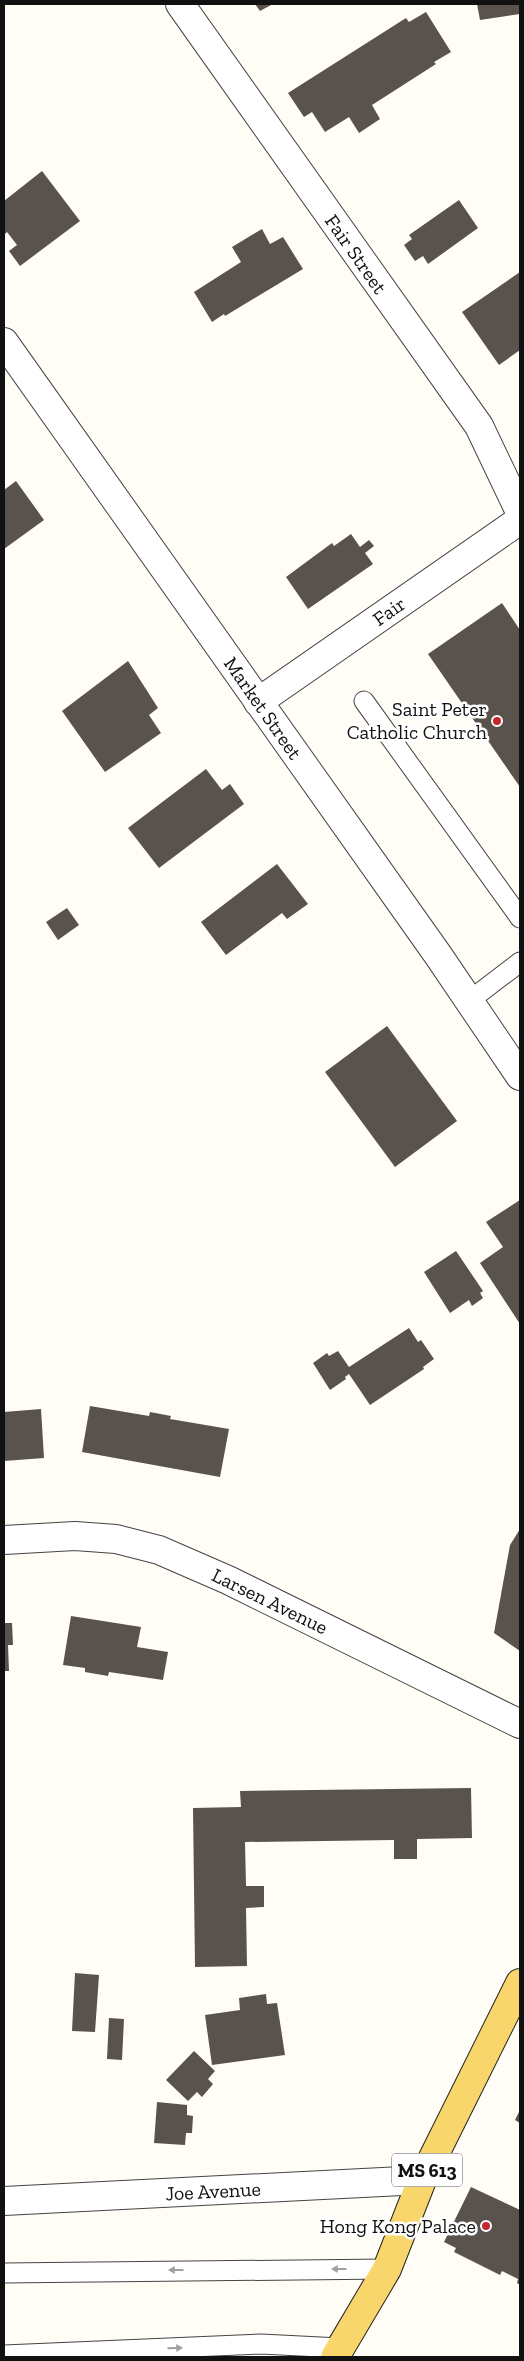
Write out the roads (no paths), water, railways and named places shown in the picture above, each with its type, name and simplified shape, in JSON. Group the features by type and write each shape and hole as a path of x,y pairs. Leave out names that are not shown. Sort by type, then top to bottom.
{"main road":[{"name":"MS 613","path":"337,2352 388,2269 422,2180 520,1984"}],"street":[{"name":"Fair Street","path":"180,4 479,426 520,512"},
{"name":"Market Street","path":"4,342 520,1076"},
{"name":"Fair","path":"258,702 520,520"},
{"name":"Larsen Avenue","path":"4,1540 75,1536 116,1540 159,1550 228,1580 520,1724"},
{"name":"Joe Avenue","path":"4,2201 422,2180"}],"lane":[{"path":"364,701 520,918"},
{"path":"469,1001 520,962"},
{"path":"4,2273 388,2269"},
{"path":"4,2355 261,2344 337,2352"}],"place":[{"name":"Saint Peter Catholic Church","path":"497,721"},
{"name":"Hong Kong Palace","path":"486,2226"}]}
